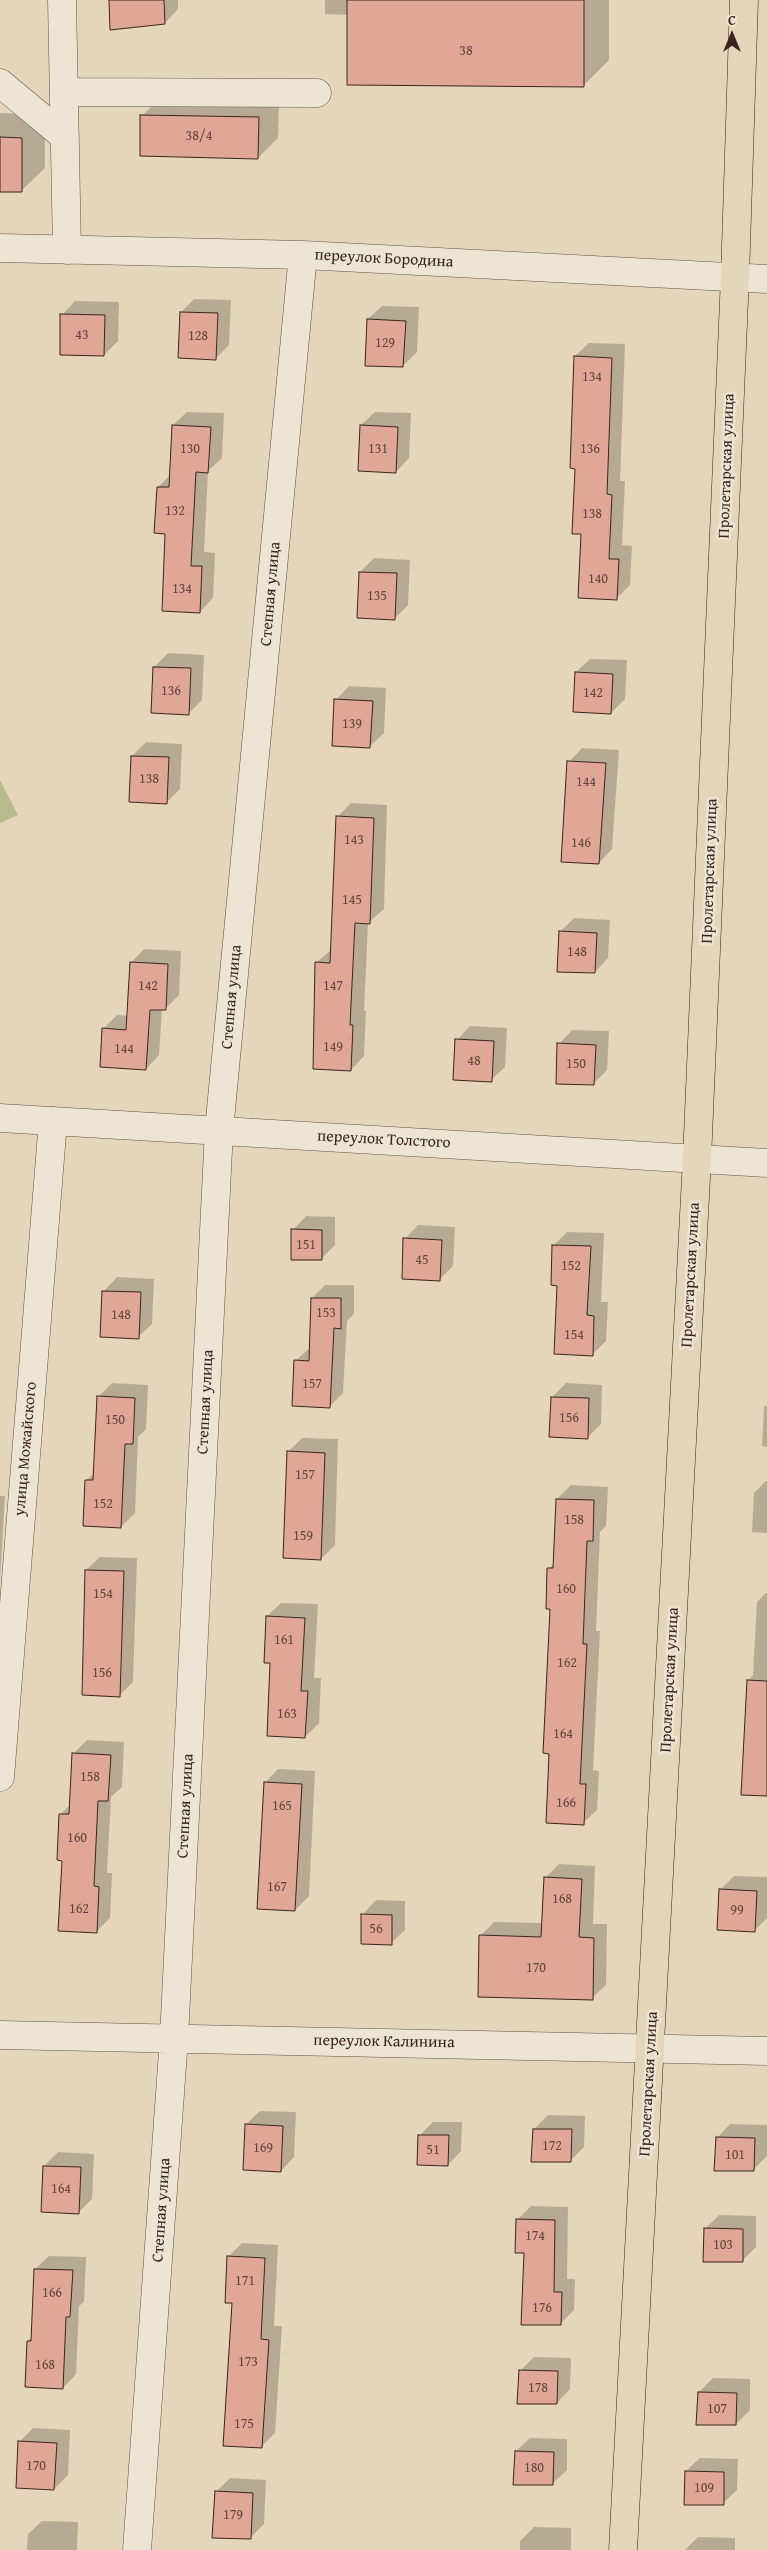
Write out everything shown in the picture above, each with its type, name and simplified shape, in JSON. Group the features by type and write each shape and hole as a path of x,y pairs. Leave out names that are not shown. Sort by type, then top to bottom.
{"main road":[{"name":"Пролетарская улица","path":"624,2550 697,1160 735,277 744,0"}],"street":[{"path":"62,0 67,250"},
{"path":"0,83 65,137"},
{"path":"64,92 317,93"},
{"name":"переулок Бородина","path":"0,248 303,255 767,279"},
{"name":"Степная улица","path":"137,2550 174,2038 219,1130 303,255"},
{"name":"переулок Толстого","path":"0,1118 767,1163"},
{"name":"улица Можайского","path":"0,1778 53,1120"},
{"name":"переулок Калинина","path":"0,2035 767,2051"}],"green space":[{"path":"0,780 18,815 0,823"}],"building":[{"path":"109,0 164,0 165,24 110,30"},
{"path":"347,0 584,0 584,87 347,85"},
{"path":"140,115 259,117 258,159 140,156"},
{"path":"0,137 22,138 22,192 0,192"},
{"path":"180,312 218,313 216,360 178,358"},
{"path":"60,314 105,315 104,356 60,355"},
{"path":"367,319 406,321 403,367 365,366"},
{"path":"574,356 612,358 607,494 612,495 609,559 619,559 617,600 578,598 581,534 572,534 575,469 570,468"},
{"path":"172,425 211,427 208,473 196,472 191,566 202,566 200,613 162,611 165,534 154,533 157,487 169,487"},
{"path":"360,425 398,427 396,473 358,471"},
{"path":"359,572 397,573 395,620 357,618"},
{"path":"153,667 191,668 189,715 151,713"},
{"path":"575,672 613,674 611,714 573,712"},
{"path":"334,699 373,701 370,748 332,746"},
{"path":"131,756 169,757 167,804 129,802"},
{"path":"567,761 606,763 599,864 561,862"},
{"path":"336,816 374,818 370,924 355,923 350,1025 353,1025 351,1071 313,1069 315,962 330,963"},
{"path":"559,931 597,933 595,973 557,972"},
{"path":"130,962 168,964 166,1010 150,1010 146,1070 100,1067 102,1028 126,1030"},
{"path":"455,1039 494,1041 492,1082 453,1080"},
{"path":"557,1043 596,1045 594,1085 556,1084"},
{"path":"291,1229 322,1230 322,1260 291,1260"},
{"path":"403,1238 442,1240 440,1281 402,1279"},
{"path":"552,1245 591,1246 587,1315 594,1316 593,1356 554,1354 557,1286 551,1285"},
{"path":"102,1291 141,1292 139,1339 100,1337"},
{"path":"311,1298 341,1298 341,1329 334,1328 330,1408 292,1406 294,1360 309,1361"},
{"path":"97,1396 135,1398 133,1444 125,1444 121,1528 83,1526 85,1480 93,1480"},
{"path":"551,1397 589,1398 588,1439 549,1437"},
{"path":"287,1451 325,1453 321,1560 283,1558"},
{"path":"556,1499 594,1500 593,1541 587,1541 583,1644 587,1644 580,1784 586,1784 584,1825 546,1823 549,1754 543,1753 550,1609 546,1609 547,1568 553,1568"},
{"path":"85,1570 124,1571 120,1697 82,1695"},
{"path":"266,1616 305,1618 301,1691 308,1691 305,1738 267,1736 270,1663 264,1663"},
{"path":"747,1680 767,1681 767,1796 741,1795"},
{"path":"72,1753 111,1755 108,1801 98,1801 94,1886 99,1887 97,1933 58,1931 62,1861 57,1860 59,1814 69,1814"},
{"path":"264,1782 302,1784 295,1911 257,1909"},
{"path":"544,1877 582,1879 579,1937 594,1938 593,2000 478,1997 479,1935 541,1937"},
{"path":"719,1889 757,1891 755,1932 717,1930"},
{"path":"361,1914 392,1915 392,1945 361,1944"},
{"path":"245,2124 283,2126 281,2172 243,2170"},
{"path":"533,2129 572,2129 571,2162 531,2162"},
{"path":"418,2135 449,2135 448,2166 417,2165"},
{"path":"716,2137 755,2138 754,2171 714,2171"},
{"path":"43,2166 81,2167 79,2214 41,2212"},
{"path":"516,2219 555,2220 554,2292 562,2292 561,2325 521,2325 524,2253 515,2253"},
{"path":"704,2228 743,2229 743,2262 703,2262"},
{"path":"227,2256 265,2258 261,2339 269,2340 262,2448 223,2446 232,2303 225,2303"},
{"path":"34,2269 73,2270 70,2317 66,2317 63,2389 25,2387 27,2341 31,2341"},
{"path":"519,2370 558,2371 557,2404 517,2404"},
{"path":"698,2392 737,2393 736,2425 696,2425"},
{"path":"18,2441 57,2443 54,2490 16,2488"},
{"path":"515,2451 554,2452 553,2485 513,2485"},
{"path":"685,2471 724,2472 724,2505 684,2505"},
{"path":"215,2491 253,2493 251,2539 212,2538"}]}
